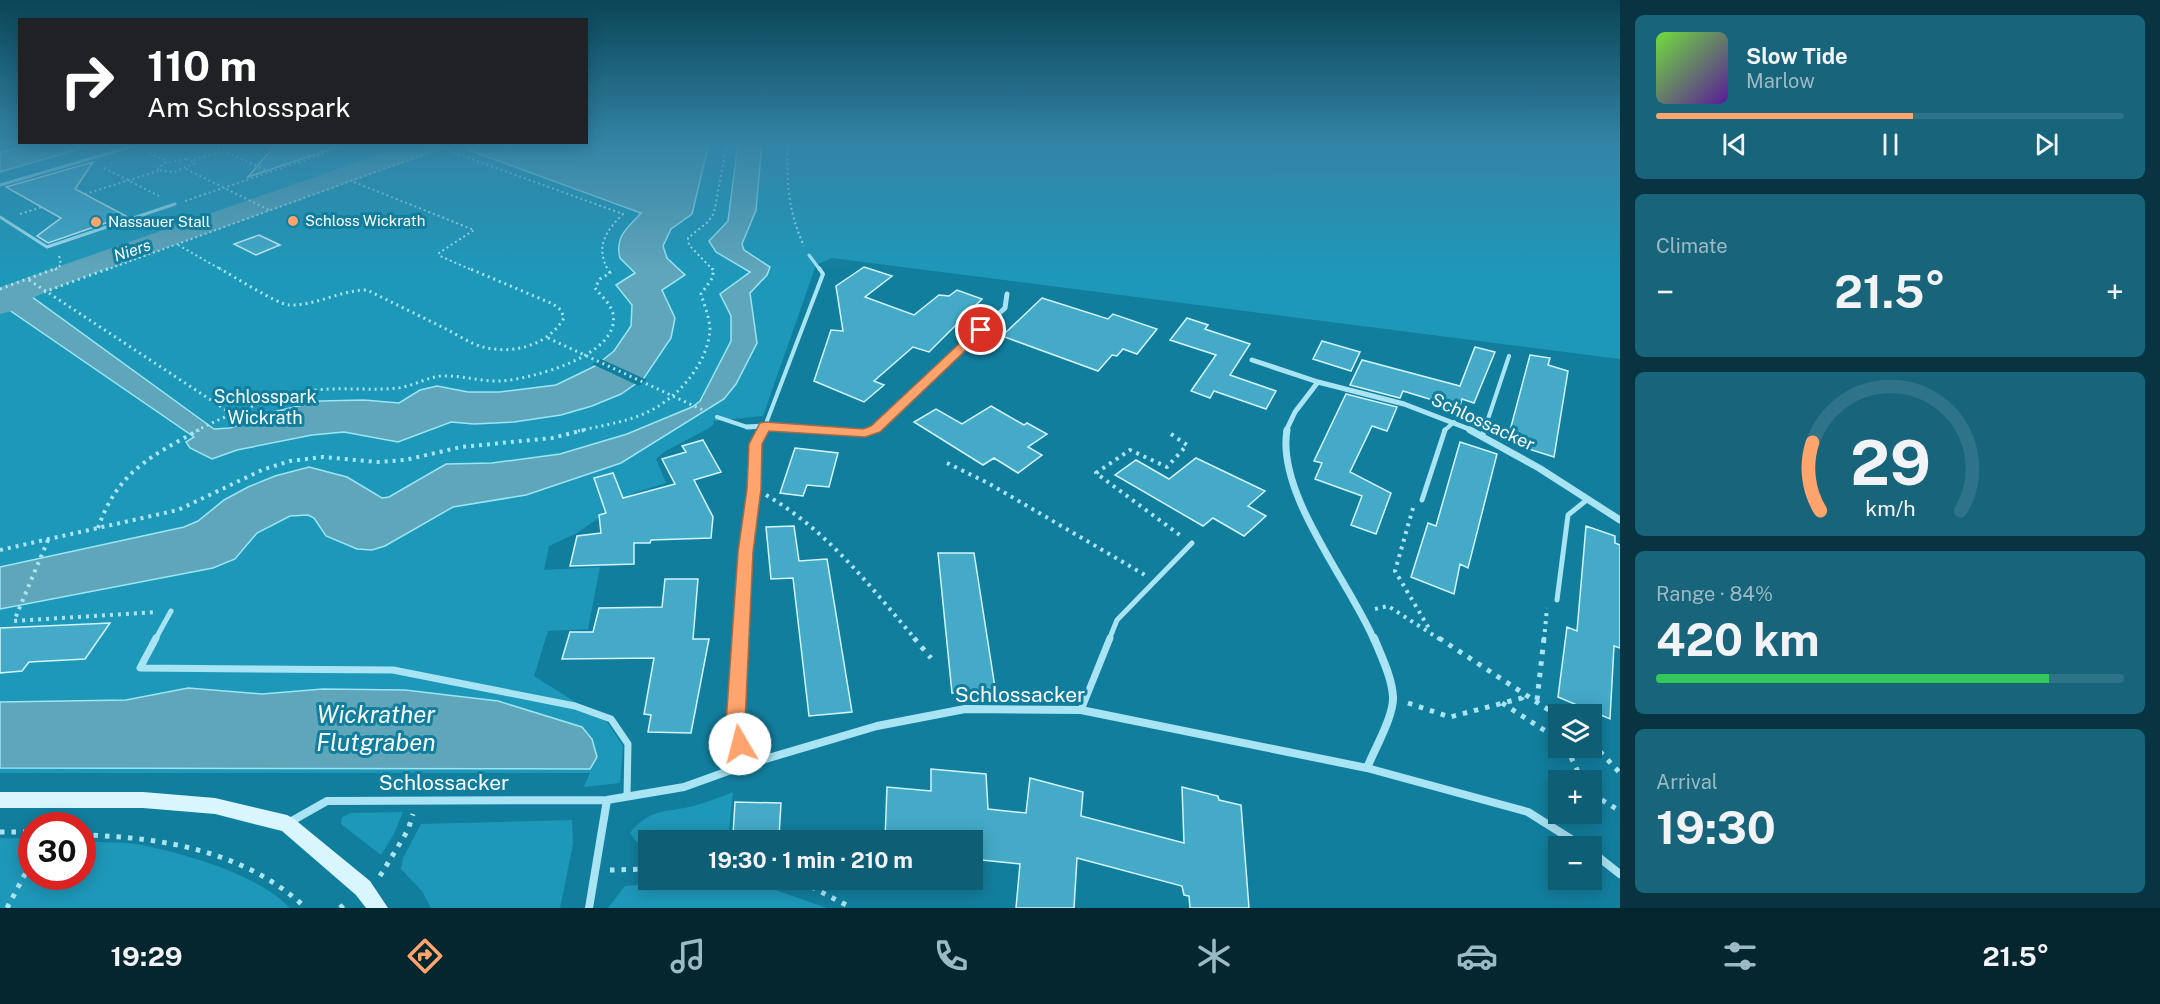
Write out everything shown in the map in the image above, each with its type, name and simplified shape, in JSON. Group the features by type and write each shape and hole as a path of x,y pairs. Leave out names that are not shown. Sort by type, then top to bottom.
{"main road":[{"path":"0,800 143,800 205,805 287,824 363,888 378,908"}],"street":[{"path":"747,427 765,426 865,433 875,429 1005,308 1007,294"},
{"name":"Schlossacker","path":"1252,360 1318,382 1393,400 1454,422 1528,460 1620,520"},
{"path":"1318,382 1286,432 1288,465 1299,498 1362,613 1380,652 1393,698 1367,768"},
{"path":"745,765 735,723 746,552 754,489 756,444 765,426"},
{"name":"Schlossacker","path":"287,824 327,801 607,800 684,787 745,765 877,726 965,709 1081,710 1258,748 1367,768 1528,812 1566,836"},
{"path":"589,908 607,800"},
{"path":"1602,860 1620,874"}],"lane":[{"path":"0,217 47,247 175,204"},
{"path":"765,426 823,274 808,255"},
{"path":"1482,436 1509,356"},
{"path":"717,417 747,427"},
{"path":"1422,500 1444,431 1454,422"},
{"path":"1557,600 1568,514 1588,499"},
{"path":"1081,710 1117,620 1192,543"},
{"path":"171,611 140,668 393,670 552,701 611,719 628,744 627,796"}],"path":[{"path":"85,194 112,185"},
{"path":"139,185 156,194"},
{"path":"219,185 272,211"},
{"path":"175,204 232,185"},
{"path":"43,291 344,185"},
{"path":"178,245 286,305 307,305 357,289 367,290 482,347 513,349 548,338 560,328 564,318 558,308 440,256 439,253 474,230 362,185"},
{"path":"98,528 103,513 130,473 182,440 232,414 280,398 337,388 399,388 424,378 447,375 490,381 517,379 547,372 583,356 602,342 614,327 609,305 596,288 600,279 610,273 600,254 602,240 623,214 544,185"},
{"path":"0,550 178,510 262,470 290,461 323,457 391,461 461,447 552,438 641,415 672,397 691,375 709,340 709,319 700,294 714,279 714,266 689,245 688,238 708,222 714,213 719,185"},
{"path":"785,185 788,213 808,255"},
{"path":"0,289 29,280 61,265 57,252 47,247"},
{"path":"29,280 232,414"},
{"path":"548,338 717,417"},
{"path":"1171,434 1187,445 1167,467 1130,450 1096,472 1192,543"},
{"path":"947,463 988,483 1156,581"},
{"path":"754,489 777,501 835,547 931,658"},
{"path":"1422,500 1414,505 1395,571 1431,632"},
{"path":"48,540 14,621 171,611"},
{"path":"1537,700 1547,606 1557,600"},
{"path":"1362,613 1388,606 1548,708"},
{"path":"1393,698 1450,717 1522,698 1523,691"},
{"path":"1502,703 1548,733"},
{"path":"1602,753 1620,772"},
{"path":"1602,800 1620,811"},
{"path":"340,908 385,872 408,831 417,801"},
{"path":"0,832 18,832"},
{"path":"96,835 151,838 243,864 299,900 306,908"},
{"path":"597,870 638,869"},
{"path":"8,908 18,888"},
{"path":"817,890 852,908"}],"green space":[{"name":"Schlosspark Wickrath","path":"0,185 1620,185 1620,359 832,258 816,265 763,416 713,421 714,424 709,428 664,452 656,459 666,483 634,493 577,533 549,546 544,570 600,567 588,629 548,631 534,676 607,722 623,746 620,783 584,787 590,773 0,773"},
{"path":"733,792 729,830 638,830 638,842 630,833 651,815 713,800"},
{"path":"403,812 394,834 381,855 341,824 342,817 351,813"},
{"path":"572,820 573,844 560,908 431,908 422,891 401,869 403,858 421,824"},
{"path":"0,838 18,839 18,890 96,890 96,842 131,843 184,855 223,868 277,896 290,908 0,908"},
{"path":"638,885 638,890 775,890 827,908 608,908 625,886"}],"water":[{"path":"565,185 699,185 692,214 671,229 663,246 667,258 685,275 662,290 675,318 671,338 644,378 621,394 561,415 514,422 474,424 451,422 398,442 344,432 312,435 237,450 212,459 190,448 186,442 194,437 2,305 0,301 19,291 32,297 214,429 230,428 269,413 320,401 364,400 399,403 420,390 437,386 468,392 499,392 556,385 595,366 614,351 631,326 632,305 616,285 635,273 620,258 619,244 624,232 641,213"},
{"path":"733,185 758,185 756,210 742,244 744,250 770,267 767,275 750,293 757,343 736,384 724,399 621,463 526,495 453,507 385,546 372,550 357,549 326,536 314,518 308,515 290,516 257,533 235,559 213,568 0,609 0,567 184,527 198,521 224,500 275,476 309,467 347,477 382,498 389,497 446,464 492,463 560,454 627,434 692,407 700,401 731,341 731,316 720,294 750,272 716,252 709,241 728,221"},
{"name":"Wickrather Flutgraben","path":"188,688 262,694 323,689 405,690 498,701 582,727 592,739 597,757 590,769 0,768 0,702 126,700"}],"pier":[{"path":"601,359 647,380 639,386 592,364"}],"building":[{"path":"77,185 75,189 126,216 48,243 37,236 61,218 6,187"},
{"path":"259,235 280,245 256,255 234,244"},
{"path":"864,267 892,276 865,297 914,315 939,295 949,296 957,290 982,299 929,352 913,347 874,381 884,385 864,402 814,381 831,330 843,331 836,286"},
{"path":"1042,298 1108,319 1113,314 1157,329 1137,354 1123,349 1117,356 1112,355 1098,371 1002,336"},
{"path":"1187,318 1208,325 1205,329 1250,344 1230,375 1276,391 1266,409 1214,391 1210,398 1191,391 1216,355 1170,340"},
{"path":"1322,341 1360,352 1351,371 1313,359"},
{"path":"1475,347 1495,352 1474,403 1462,399 1459,408 1403,391 1400,398 1350,385 1362,360 1460,386"},
{"path":"1530,355 1550,358 1548,365 1568,371 1554,457 1507,442"},
{"path":"1346,394 1397,407 1387,431 1372,426 1350,472 1391,493 1376,534 1351,525 1362,496 1315,479 1322,463 1314,461"},
{"path":"991,406 1024,425 1027,423 1047,434 1028,447 1042,455 1018,473 994,458 983,465 914,422 936,409 962,424"},
{"path":"703,440 721,472 694,480 713,517 711,538 651,540 650,543 634,543 634,564 570,566 577,536 601,533 599,515 606,513 594,478 613,473 623,498 675,484 662,459 686,452 682,446"},
{"path":"1460,442 1497,454 1468,568 1460,564 1454,594 1411,577 1428,523 1436,526"},
{"path":"795,448 838,453 829,487 807,485 803,496 780,493"},
{"path":"1196,458 1265,491 1248,506 1266,516 1244,536 1213,518 1203,526 1115,475 1136,460 1169,479"},
{"path":"794,526 799,561 827,559 852,712 809,716 793,578 771,579 766,527"},
{"path":"1586,526 1615,536 1615,543 1620,545 1620,648 1614,646 1610,719 1602,716 1602,704 1575,704 1558,697 1567,627 1577,631"},
{"path":"938,553 974,553 996,694 952,693"},
{"path":"665,579 698,579 693,639 709,639 691,733 648,732 651,715 644,714 654,658 562,659 570,632 593,632 599,608 662,607"},
{"path":"110,623 85,659 29,662 22,671 0,673 0,628"},
{"path":"931,769 986,774 988,809 1026,813 1030,778 1083,792 1081,816 1184,843 1182,787 1218,796 1219,800 1241,805 1249,908 1190,908 1189,896 1184,895 1182,886 1077,858 1074,908 1016,908 1020,864 983,860 983,830 885,830 887,787 931,791"},
{"path":"735,802 781,803 779,830 733,830"}],"waterway":[{"name":"Niers","path":"0,304 15,293 60,275 316,185"}],"place":[{"name":"Schloss Wickrath","path":"293,221"},
{"name":"Nassauer Stall","path":"96,222"}],"route":[{"path":"740,744 735,723 746,552 754,489 756,444 765,426 865,433 875,429 981,330"}]}
